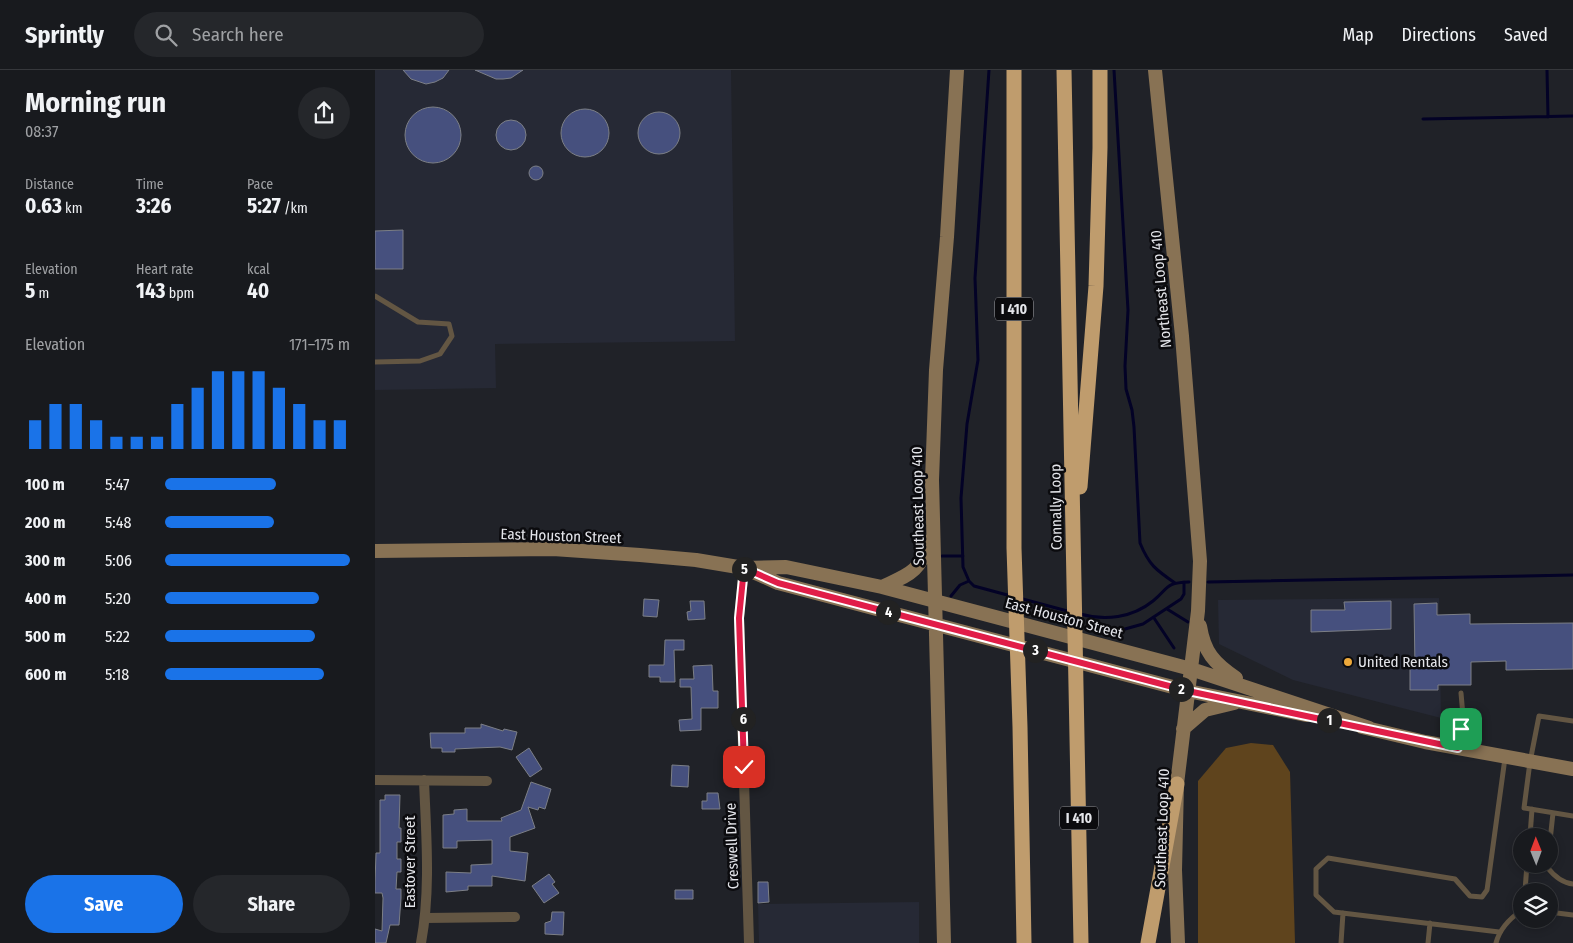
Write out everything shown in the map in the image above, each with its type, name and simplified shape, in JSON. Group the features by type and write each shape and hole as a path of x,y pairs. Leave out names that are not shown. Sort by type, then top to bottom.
{"highway":[{"path":"1004,70 1005,112 1014,183"},
{"name":"I 410","path":"1014,70 1014,548 1024,943"},
{"name":"Connally Loop","path":"1065,70 1081,943"},
{"path":"1073,502 1082,484 1096,286 1100,70"},
{"path":"1148,943 1177,784"}],"main road":[{"name":"Southeast Loop 410","path":"944,943 936,602 932,533 936,370 947,237 957,70"},
{"name":"Northeast Loop 410","path":"1155,70 1169,198 1196,504"},
{"name":"Southeast Loop 410","path":"1178,943 1175,870 1177,784 1198,611 1200,561 1196,504"},
{"path":"882,587 911,573 924,559 932,533"},
{"name":"East Houston Street","path":"375,551 562,550 668,557 744,568 787,567 882,587 1191,669 1369,728"},
{"name":"East Houston Street","path":"744,568 778,583 936,623 1188,691 1458,748 1573,769"},
{"path":"1198,611 1202,638 1209,654 1219,666 1250,689"},
{"path":"1183,729 1205,710 1240,702"}],"street":[{"name":"Creswell Drive","path":"744,568 739,618 749,943"},
{"path":"375,780 487,781"},
{"name":"Eastover Street","path":"421,943 426,918 424,780"},
{"path":"426,918 515,917"}],"lane":[{"path":"375,296 418,322 449,324 452,336 440,354 419,361 375,362"},
{"path":"1458,748 1463,716 1461,693"},
{"path":"1573,722 1539,716 1524,808 1573,816"},
{"path":"1499,932 1334,912 1316,895 1316,869 1328,858 1455,878 1470,896 1482,897 1487,890 1505,757"},
{"path":"1531,828 1532,809"},
{"path":"1551,828 1553,813"},
{"path":"1552,873 1567,884 1573,884"},
{"path":"1341,943 1343,913"},
{"path":"1558,913 1573,915"},
{"path":"1496,943 1499,932 1513,916"},
{"path":"1428,943 1430,923"}],"shaded area":[{"path":"375,70 731,70 735,341 495,344 496,388 375,390"},
{"name":"United Rentals","path":"1439,598 1441,718 1293,680 1219,644 1218,600"},
{"path":"1251,743 1273,745 1290,772 1295,943 1198,943 1198,781 1226,748"},
{"path":"919,902 919,943 759,943 758,904"}],"building":[{"path":"403,70 449,70 443,78 426,84 411,79"},
{"path":"475,70 523,70 511,78 496,79"},
{"path":"427,107 439,107 449,111 457,119 461,135 457,151 449,159 439,163 427,163 417,159 409,151 405,141 405,129 409,119 417,111"},
{"path":"585,109 594,111 602,116 607,124 609,133 607,142 602,150 594,155 585,157 576,155 568,150 563,142 561,133 563,124 568,116 576,111"},
{"path":"659,112 674,118 680,133 674,148 659,154 644,148 638,133 644,118"},
{"path":"511,120 522,124 526,135 522,146 511,150 500,146 496,135 500,124"},
{"path":"533,166 539,166 543,173 539,180 533,180 529,176 529,170"},
{"path":"403,230 403,269 375,269 375,231"},
{"path":"644,599 659,600 657,617 643,616"},
{"path":"690,601 704,601 705,619 688,620 687,612 691,611"},
{"path":"1391,601 1391,629 1311,632 1311,610 1345,610 1344,602"},
{"path":"1437,603 1437,615 1470,614 1470,624 1573,623 1573,669 1506,670 1506,661 1471,662 1471,685 1438,685 1438,690 1410,690 1410,668 1415,668 1414,604"},
{"path":"665,640 684,640 684,650 674,650 675,682 660,682 660,677 649,677 649,665 664,665"},
{"path":"712,665 713,691 718,691 718,708 701,708 701,730 680,731 679,720 692,719 691,687 680,687 680,679 694,679 693,666"},
{"path":"481,724 503,731 504,729 517,732 512,750 500,747 455,749 455,752 442,752 442,748 431,748 430,733 465,733 465,728 481,728"},
{"path":"529,748 542,769 530,777 516,757"},
{"path":"672,765 689,766 688,787 671,786"},
{"path":"531,782 551,789 545,809 539,807 538,810 528,807 535,828 510,837 510,851 528,853 525,881 492,876 492,886 468,886 468,890 446,892 446,872 471,873 471,865 492,864 492,840 457,841 457,848 443,848 443,815 454,814 454,810 467,809 467,821 502,821 501,818 521,810"},
{"path":"707,793 718,793 720,809 702,809 702,801 707,801"},
{"path":"385,795 400,795 399,828 401,828 401,842 397,842 397,859 401,859 401,872 397,872 396,889 401,889 401,898 399,925 390,925 386,943 375,943 375,929 382,931 383,898 382,893 375,893 375,883 376,853 380,853 380,800 385,800"},
{"path":"549,874 555,882 552,884 559,893 544,903 532,886"},
{"path":"758,882 768,882 769,902 758,903"},
{"path":"675,890 693,890 693,899 675,899"},
{"path":"552,912 564,912 563,935 545,934 545,923 551,921"}],"waterway":[{"path":"989,70 975,278 978,360 967,424 961,498 963,567 969,581 974,586 1011,596"},
{"path":"1114,70 1128,310 1125,366 1126,389 1132,410 1134,427 1140,543 1154,566 1175,583"},
{"path":"1547,70 1548,117"},
{"path":"1423,119 1573,116"},
{"path":"942,556 963,556"},
{"path":"1208,582 1573,575"},
{"path":"951,596 960,585 969,581"},
{"path":"1107,634 1143,624 1181,599 1184,594 1184,582"},
{"path":"1080,614 1099,617 1127,614 1145,607 1171,585 1189,582"},
{"path":"1019,598 1071,612"},
{"path":"1167,609 1188,622"},
{"path":"1154,618 1174,648"}],"place":[{"name":"United Rentals","path":"1348,662"}],"route":[{"path":"744,767 739,618 744,568 778,583 936,623 1188,691 1458,748 1461,729"}]}
